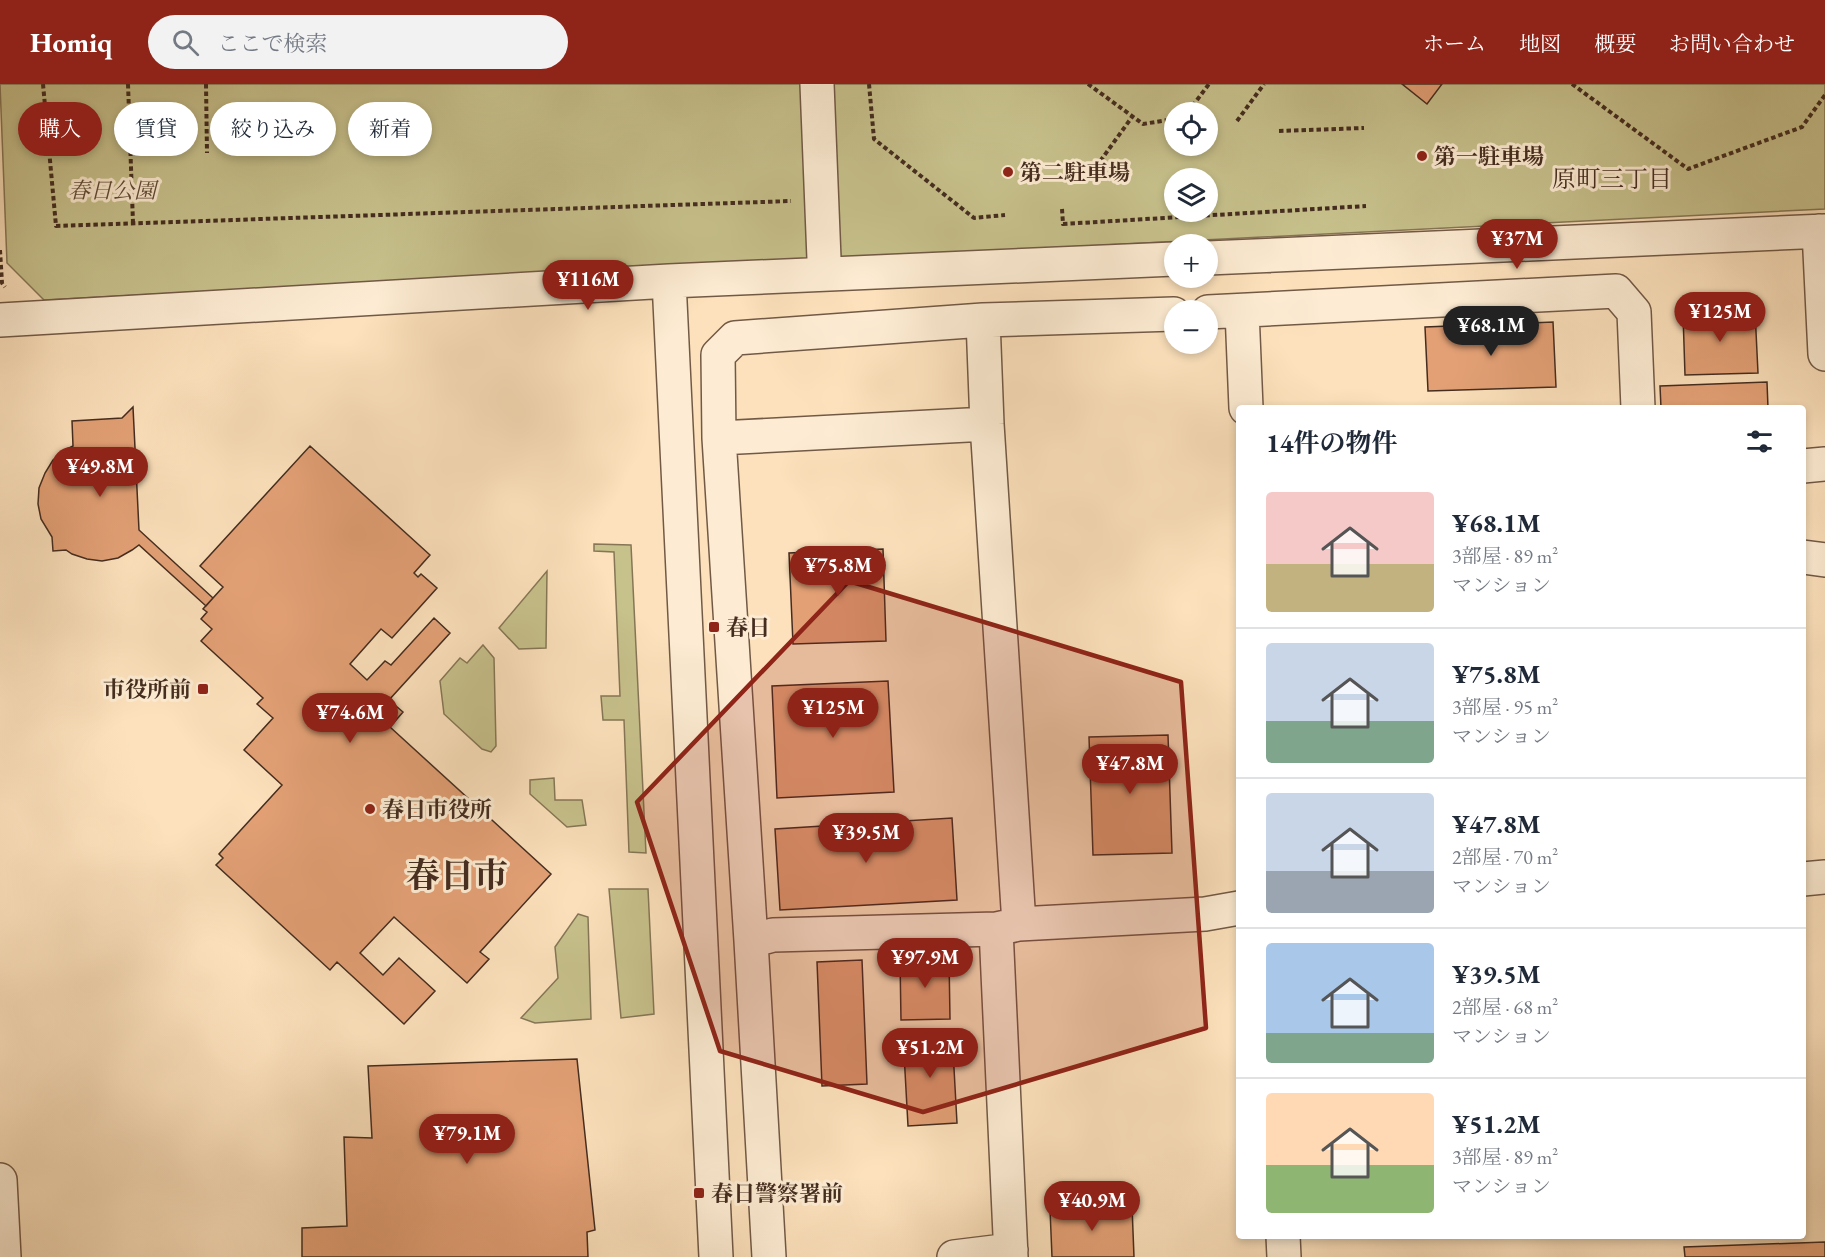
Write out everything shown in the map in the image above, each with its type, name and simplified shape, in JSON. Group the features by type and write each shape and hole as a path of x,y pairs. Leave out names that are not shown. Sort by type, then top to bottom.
{"street":[{"path":"817,84 824,259"},
{"path":"1218,258 1822,231 1825,354"},
{"path":"0,320 669,281 1164,259"},
{"path":"669,281 716,1257"},
{"path":"1218,312 1616,291 1634,312 1638,405"},
{"path":"1242,311 1246,405"},
{"path":"769,1257 719,438 717,355 735,338 983,320 1164,314"},
{"path":"954,1257 1011,1253 1007,927 983,320"},
{"path":"719,438 987,424"},
{"path":"1806,466 1825,464"},
{"path":"1806,557 1825,560"},
{"path":"1806,879 1825,878"},
{"path":"751,940 773,935 1007,927 1205,914 1236,909"},
{"path":"0,1180 4,1257"},
{"path":"1283,1239 1284,1257"}],"path":[{"path":"43,84 56,226 822,200"},
{"path":"128,84 134,223"},
{"path":"206,84 207,153"},
{"path":"869,84 874,139 974,218 1005,214"},
{"path":"1088,84 1143,124 1164,121"},
{"path":"1196,102 1209,84"},
{"path":"1237,121 1263,84"},
{"path":"1572,84 1688,170 1802,127 1825,95"},
{"path":"1096,167 1132,117"},
{"path":"1279,132 1364,128"},
{"path":"1062,209 1063,224 1366,206"}],"highlighted area":[{"path":"849,581 1181,682 1206,1028 923,1112 720,1051 637,802"}],"green space":[{"name":"春日公園","path":"0,84 1825,84 1825,209 1218,239 1218,234 1164,234 1164,242 44,300 7,263"},
{"path":"594,544 631,545 646,853 629,852 624,720 603,720 601,696 620,696 614,552 594,551"},
{"path":"547,571 546,648 519,649 499,628"},
{"path":"483,645 494,658 496,746 491,752 482,749 444,714 440,681 460,658 467,663"},
{"path":"554,778 555,800 582,800 586,825 567,827 530,794 530,780"},
{"path":"609,889 648,889 654,1014 621,1018"},
{"path":"578,914 588,917 591,1019 535,1023 521,1018 558,978 555,947"}],"building":[{"path":"1402,84 1442,84 1427,104"},
{"path":"1755,311 1758,373 1685,375 1683,314"},
{"path":"1553,322 1556,387 1428,391 1425,327"},
{"path":"1767,382 1768,405 1661,405 1660,386"},
{"path":"133,407 139,530 213,598 206,606 139,545 118,558 102,561 87,559 66,550 53,551 52,537 41,519 38,504 39,488 53,460 73,446 72,421 122,418"},
{"path":"310,446 430,555 414,573 418,577 421,574 437,588 392,638 381,629 350,664 367,680 385,661 391,665 434,618 450,633 389,700 403,712 390,727 551,874 480,952 489,959 467,983 394,917 360,953 383,975 399,958 435,991 404,1024 337,962 330,970 216,865 223,858 219,854 282,785 244,750 273,718 257,704 263,698 201,641 212,629 201,619 207,612 203,609 223,587 200,566"},
{"path":"883,549 886,641 793,644 789,553"},
{"path":"888,681 894,792 777,798 772,686"},
{"path":"1168,735 1172,853 1093,855 1089,737"},
{"path":"952,818 957,900 780,910 775,829"},
{"path":"949,958 950,1019 901,1020 900,959"},
{"path":"862,960 867,1084 822,1086 817,962"},
{"path":"952,1032 957,1123 908,1126 903,1035"},
{"path":"577,1059 595,1230 587,1232 588,1257 302,1257 302,1228 347,1226 344,1137 372,1138 368,1066"},
{"path":"1132,1206 1134,1257 1052,1257 1050,1209"},
{"path":"1825,1242 1825,1257 1685,1257 1684,1247"}],"place":[{"name":"第一駐車場","path":"1422,156"},
{"name":"第二駐車場","path":"1008,172"},
{"name":"春日","path":"714,627"},
{"name":"市役所前","path":"203,689"},
{"name":"春日市役所","path":"370,809"},
{"name":"春日警察署前","path":"699,1193"}],"district":[{"name":"原町三丁目","path":"1612,178"},
{"name":"春日市","path":"457,875"}]}
